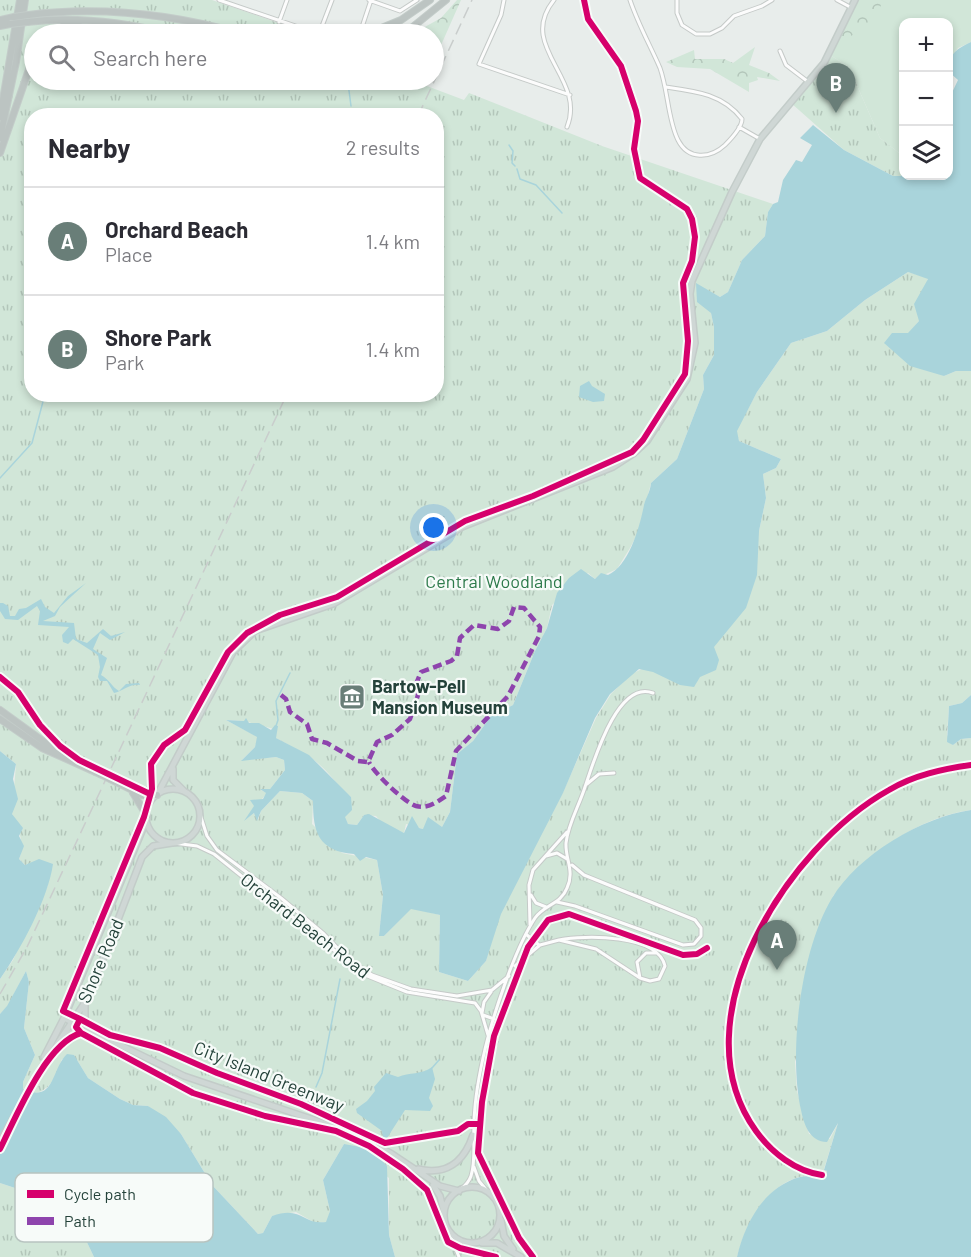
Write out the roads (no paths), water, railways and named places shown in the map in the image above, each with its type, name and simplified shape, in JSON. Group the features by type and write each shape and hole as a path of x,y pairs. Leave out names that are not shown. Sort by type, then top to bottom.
{"highway":[{"path":"0,117 21,0"},
{"path":"0,138 16,63 21,0"},
{"path":"391,24 430,0"},
{"path":"416,24 446,0"},
{"path":"1,21 85,11 127,12 199,24"},
{"path":"1,21 10,24 27,18 94,20 116,24"},
{"path":"70,24 94,20"},
{"path":"0,153 24,84"},
{"path":"0,710 39,740 79,764"},
{"path":"0,719 42,748 145,796 157,795"},
{"path":"128,788 141,802 147,818"}],"main road":[{"path":"174,763 172,778 197,804 200,814 194,833 186,839 173,843 154,835 147,818 150,804 157,795 174,763 233,652 251,634 269,624 333,604 462,527 613,467 641,447 689,374 694,343 690,294 693,281 736,185 760,139 829,56 855,0"},
{"path":"157,795 171,790 187,794"},
{"name":"Shore Road","path":"0,1142 64,1018 147,818"},
{"name":"Shore Road","path":"29,1088 85,1003 142,857 155,846 173,843"},
{"path":"89,960 97,957 101,965"},
{"path":"85,1003 85,1020 92,1032"},
{"path":"64,1018 162,1067 353,1132 446,1190 459,1191 474,1188 488,1192 497,1203 504,1236 519,1255"},
{"path":"62,1038 74,1031 92,1032"},
{"path":"413,1168 432,1171 452,1166 464,1155 473,1135"},
{"path":"431,1181 440,1196 448,1229 456,1241 497,1243 519,1255"},
{"path":"445,1213 448,1201 459,1191"},
{"path":"479,1242 495,1231 500,1215"}],"street":[{"path":"219,0 286,24"},
{"path":"238,7 241,0"},
{"path":"279,22 287,0"},
{"path":"323,24 332,0"},
{"path":"363,24 370,0 400,11 417,0"},
{"path":"504,0 501,15 479,64 570,95"},
{"path":"554,0 544,17 543,31 552,62 567,84 570,95 572,114 567,127"},
{"path":"584,0 588,19 616,57 625,76 637,117 635,140"},
{"path":"630,0 666,87 675,134 688,152 702,156 714,154 728,143 739,127 741,117 716,98 666,87"},
{"path":"677,0 677,14 682,25 703,35 719,30 734,16 772,0"},
{"path":"837,0 850,7"},
{"path":"780,51 786,65 809,82"},
{"path":"739,127 760,139"},
{"path":"459,1191 469,1180 473,1165 477,1086 488,1037 505,987 530,927 538,914 557,902 569,885 566,845 589,771 615,714 637,693 645,690 653,693"},
{"path":"586,785 599,774 614,772"},
{"name":"Orchard Beach Road","path":"200,814 208,839 217,850 310,921 361,968 396,985 436,994 468,995 492,990 510,975"},
{"path":"530,927 532,874 542,858 557,846 570,828"},
{"name":"Orchard Beach Road","path":"173,843 198,846 214,854 340,958 369,977 412,993 471,1001 483,1015 494,1019"},
{"path":"542,858 557,853 582,874 695,920 701,928 701,936 694,945 683,945 575,906 557,902"},
{"path":"530,892 536,903 548,907"},
{"path":"527,935 533,943 540,945"},
{"path":"513,967 540,945 559,940 582,936 610,938 637,944 656,953 664,962 663,975 652,981 640,978 596,948 559,940"},
{"path":"640,978 636,967 638,960 646,953 656,953"},
{"path":"497,987 505,987"},
{"path":"488,1037 483,1015 484,1002 492,990"},
{"path":"473,1165 479,1181 488,1192"},
{"path":"456,1241 459,1257"}],"water":[{"path":"971,42 971,371 956,371 944,376 910,366 884,343 892,333 908,333 919,321 914,304 928,279 908,272 865,300 827,331 791,343 757,392 737,431 739,441 781,459 776,468 763,474 766,498 759,531 757,575 746,608 714,647 719,660 716,670 700,677 694,687 680,685 653,672 639,669 610,694 595,718 563,793 501,914 486,961 468,981 439,972 440,915 411,909 384,936 379,936 383,895 377,860 366,857 360,861 354,854 332,849 325,844 316,831 313,801 302,793 280,791 261,811 257,821 254,813 244,821 254,806 250,800 263,799 266,793 260,789 270,789 285,770 284,760 276,757 241,761 255,747 257,737 226,720 244,721 246,718 249,723 259,723 271,730 275,725 278,726 276,738 309,755 351,797 352,810 345,817 348,824 357,825 364,815 369,814 404,833 412,816 419,828 423,829 428,817 442,827 450,812 457,754 473,741 491,716 513,705 547,628 557,593 569,578 581,569 595,579 601,573 608,575 622,563 640,524 651,483 677,459 704,389 703,375 714,355 714,327 711,313 697,302 696,283 720,297 728,292 742,260 765,236 768,212 773,204 778,202 783,180 796,160 802,162 812,145 800,138 813,125 844,150 893,176 899,176 899,180 953,180 953,91 958,80 953,76 953,55 961,47"},
{"path":"589,381 592,386 605,394 604,401 593,402 579,397 580,386"},
{"path":"86,583 60,607 55,616 43,621 74,623 76,639 87,643 103,629 111,636 125,632 110,640 100,633 93,649 107,658 101,675 119,691 126,684 139,683 140,685 133,685 117,692 114,693 107,681 100,681 98,677 100,667 98,655 73,639 68,644 63,642 62,635 69,627 38,625 40,611 37,606 18,620 5,619 0,611 0,603 3,603 8,606 10,616 15,616 19,609 26,608 41,599 45,607 54,613 68,596"},
{"path":"971,695 971,738 961,739 953,745 947,742 949,706 962,703"},
{"path":"0,751 16,764 13,779 18,799 12,814 23,828 19,836 24,846 19,859 25,865 39,859 53,864 40,908 0,979"},
{"path":"971,810 971,1257 737,1257 751,1219 766,1198 776,1189 800,1177 826,1178 827,1171 824,1170 838,1123 827,1142 816,1139 809,1132 801,1110 796,1060 800,1001 805,972 821,919 843,882 874,853 893,840 932,821"},
{"path":"26,971 29,982 24,1028 35,1055 23,1082 23,1089 41,1092 47,1088 62,1060 67,1054 74,1055 88,1078 120,1099 133,1105 148,1106 166,1117 181,1134 205,1173 15,1173 15,1188 0,1183 0,1014 7,1006"},
{"path":"432,1067 435,1079 429,1098 433,1106 430,1111 405,1110 387,1138 383,1137 382,1131 357,1113 356,1109 367,1101 375,1091 374,1087 386,1073 398,1077"},
{"path":"344,1144 371,1149 387,1166 389,1235 395,1257 94,1257 87,1242 213,1242 213,1186 258,1234 263,1233 272,1216 282,1213 296,1214 312,1221 326,1222 330,1211 323,1180"}],"waterway":[{"path":"349,90 351,106"},
{"path":"509,145 513,151 512,163 515,166"},
{"path":"517,169 520,179 536,185 562,213"},
{"path":"0,478 32,443 43,402"},
{"path":"276,726 278,720 276,701 290,673"},
{"path":"316,1087 322,1073 340,979"},
{"path":"432,1068 439,1060"}],"railway":[{"path":"444,60 472,0"},
{"path":"422,108 430,90"},
{"path":"0,994 27,947 283,402"}],"place":[{"name":"Shore Park","path":"836,113"},
{"name":"Bartow-Pell Mansion Museum","path":"352,697"},
{"name":"Orchard Beach","path":"777,970"}],"park label":[{"name":"Central Woodland","path":"494,582"}]}
